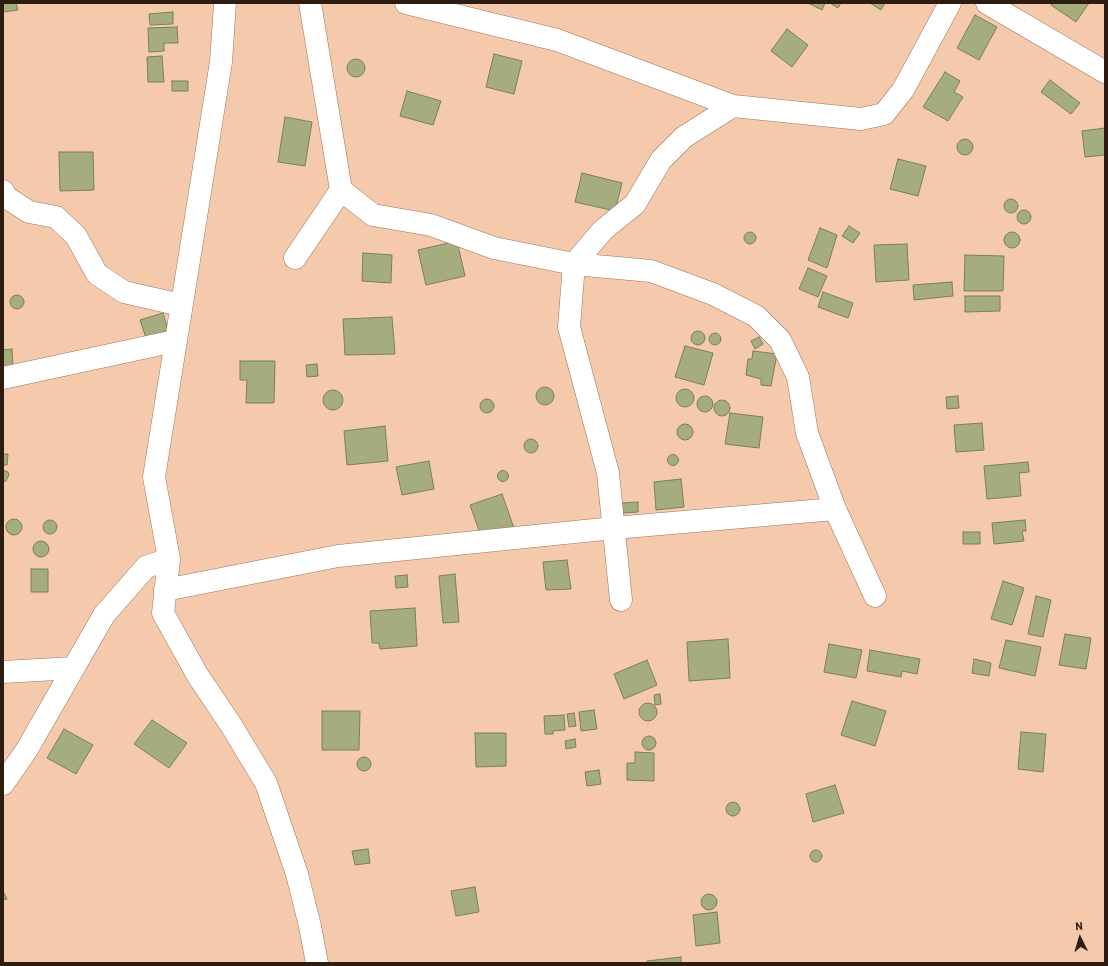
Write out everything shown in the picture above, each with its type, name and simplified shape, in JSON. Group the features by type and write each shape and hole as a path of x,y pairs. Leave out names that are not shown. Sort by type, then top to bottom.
{"street":[{"path":"225,3 221,62 154,477 169,559 162,614 198,676 266,783 297,874 310,926 317,963"},
{"path":"310,3 341,190 373,215 431,225 494,248 574,264 651,271 713,294 756,316 780,340 798,377 807,433 836,509 875,596"},
{"path":"406,3 557,40 733,106 861,119 884,114 904,90 950,3"},
{"path":"987,3 1105,72"},
{"path":"621,600 608,473 569,327 574,264 603,230 636,204 661,160 684,137 733,106"},
{"path":"295,258 341,190"},
{"path":"3,191 6,197 29,212 56,217 76,236 97,274 124,292 181,305"},
{"path":"3,378 175,341"},
{"path":"166,590 338,556 614,528 836,509"},
{"path":"3,784 26,751 104,615 146,567 169,559"},
{"path":"3,672 74,668"}],"building":[{"path":"3,3 16,3 18,10 3,12"},
{"path":"808,3 825,3 822,10"},
{"path":"830,3 841,3 838,8"},
{"path":"870,3 885,3 881,10"},
{"path":"1052,3 1089,3 1076,22 1051,5"},
{"path":"173,12 173,24 150,25 149,14"},
{"path":"975,15 997,27 979,60 957,48"},
{"path":"177,27 178,43 164,43 164,51 149,52 148,28"},
{"path":"787,29 808,45 792,67 771,51"},
{"path":"494,54 522,61 514,94 486,87"},
{"path":"162,56 164,82 148,82 147,57"},
{"path":"352,59 360,59 365,64 363,75 360,77 352,77 347,72 347,64"},
{"path":"945,72 960,81 954,92 963,97 948,121 923,107"},
{"path":"1050,80 1080,103 1071,114 1041,92"},
{"path":"172,81 188,81 188,91 172,91"},
{"path":"407,91 441,101 433,125 400,116"},
{"path":"285,117 312,122 305,166 278,162"},
{"path":"1105,128 1105,155 1085,157 1082,131"},
{"path":"962,139 968,139 973,144 971,153 968,155 962,155 957,150 957,144"},
{"path":"59,152 93,152 94,190 60,191"},
{"path":"898,159 926,166 918,196 890,189"},
{"path":"582,173 622,183 615,211 575,202"},
{"path":"1008,199 1014,199 1018,203 1018,209 1014,213 1008,213 1004,209 1004,203"},
{"path":"1024,210 1029,212 1031,217 1029,222 1024,224 1019,222 1017,217 1019,212"},
{"path":"849,226 860,233 853,243 842,236"},
{"path":"820,228 837,235 827,268 808,260"},
{"path":"748,232 752,232 756,238 752,244 748,244 744,240 744,236"},
{"path":"1012,232 1018,234 1020,240 1018,246 1012,248 1006,246 1004,240 1006,234"},
{"path":"457,241 465,276 426,285 418,250"},
{"path":"907,244 909,280 876,282 874,245"},
{"path":"363,253 392,255 391,283 362,281"},
{"path":"965,255 1004,256 1003,291 964,291"},
{"path":"808,268 827,276 818,297 799,289"},
{"path":"952,282 953,296 914,300 913,285"},
{"path":"823,292 853,303 848,318 818,307"},
{"path":"17,295 22,297 24,302 22,307 17,309 12,307 10,302 12,297"},
{"path":"965,296 1000,296 1000,311 965,312"},
{"path":"163,313 168,330 146,338 140,320"},
{"path":"392,317 395,354 345,355 343,319"},
{"path":"698,331 703,333 705,338 703,343 698,345 693,343 691,338 693,333"},
{"path":"715,333 719,335 721,339 719,343 715,345 711,343 709,339 711,335"},
{"path":"759,337 763,344 755,349 751,341"},
{"path":"685,346 713,353 704,385 675,377"},
{"path":"12,349 13,366 3,367 3,350"},
{"path":"753,351 777,354 771,386 761,385 761,379 746,375 748,359 752,359"},
{"path":"240,361 275,361 274,403 246,403 247,380 240,380"},
{"path":"317,364 318,376 307,377 306,365"},
{"path":"541,387 549,387 554,392 552,403 549,405 541,405 536,400 536,392"},
{"path":"685,389 691,392 694,398 691,404 685,407 679,404 676,398 679,392"},
{"path":"333,390 340,393 343,400 340,407 333,410 326,407 323,400 326,393"},
{"path":"705,396 712,401 713,404 708,411 705,412 698,407 697,404 702,397"},
{"path":"958,396 959,408 947,409 946,397"},
{"path":"484,399 490,399 494,403 494,409 490,413 484,413 480,409 480,403"},
{"path":"722,400 728,402 730,408 728,414 722,416 716,414 714,408 716,402"},
{"path":"730,413 763,417 759,448 725,444"},
{"path":"982,423 984,450 956,452 954,425"},
{"path":"685,424 692,429 693,432 688,439 685,440 678,435 677,432 682,425"},
{"path":"385,426 388,461 347,465 344,431"},
{"path":"528,439 534,439 538,443 538,449 534,453 528,453 524,449 524,443"},
{"path":"3,454 8,454 7,465 3,465"},
{"path":"673,454 677,456 679,460 677,464 673,466 669,464 667,460 669,456"},
{"path":"429,461 434,489 402,495 396,467"},
{"path":"1028,462 1029,472 1019,473 1021,496 987,499 984,466"},
{"path":"3,470 8,472 9,475 6,481 3,482"},
{"path":"501,471 505,471 507,472 507,480 501,481 498,478 498,474"},
{"path":"681,479 684,507 656,510 654,482"},
{"path":"502,494 514,528 482,539 470,505"},
{"path":"638,502 638,512 623,513 622,503"},
{"path":"14,519 20,521 22,527 20,533 14,535 8,533 6,527 8,521"},
{"path":"50,520 55,522 57,527 55,532 50,534 45,532 43,527 45,522"},
{"path":"1025,520 1026,531 1022,531 1024,541 994,544 992,523"},
{"path":"963,532 980,532 980,544 963,544"},
{"path":"41,541 47,543 49,549 47,555 41,557 35,555 33,549 35,543"},
{"path":"567,560 571,589 546,590 543,562"},
{"path":"31,569 48,569 48,592 31,592"},
{"path":"455,574 459,622 443,623 439,576"},
{"path":"407,575 408,587 396,588 395,576"},
{"path":"1003,581 1024,588 1012,625 991,619"},
{"path":"1036,596 1051,600 1043,637 1028,634"},
{"path":"415,608 417,646 380,649 379,643 372,643 370,611"},
{"path":"1065,634 1091,638 1086,669 1059,665"},
{"path":"728,639 730,678 689,681 687,642"},
{"path":"1006,640 1041,647 1035,676 999,668"},
{"path":"829,644 862,650 856,678 824,672"},
{"path":"870,650 920,659 917,674 902,671 901,677 867,671"},
{"path":"974,659 991,663 989,676 972,673"},
{"path":"647,660 657,685 624,699 614,674"},
{"path":"660,694 661,704 655,705 654,695"},
{"path":"852,701 886,711 875,746 841,735"},
{"path":"648,703 654,706 657,712 654,718 648,721 642,718 639,712 642,706"},
{"path":"594,710 597,729 581,731 579,712"},
{"path":"322,711 360,711 359,750 322,750"},
{"path":"574,713 576,726 569,727 567,714"},
{"path":"564,715 565,730 553,731 553,734 545,734 544,716"},
{"path":"152,720 187,743 169,768 134,744"},
{"path":"64,729 93,745 76,774 47,758"},
{"path":"1021,732 1046,734 1043,772 1018,769"},
{"path":"475,733 506,733 506,766 476,767"},
{"path":"649,736 654,738 656,743 654,748 649,750 644,748 642,743 644,738"},
{"path":"575,739 576,747 566,749 565,741"},
{"path":"635,752 654,753 654,781 627,780 627,763 635,763"},
{"path":"361,757 367,757 371,761 371,767 367,771 361,771 357,767 357,761"},
{"path":"599,770 601,784 587,786 585,772"},
{"path":"835,785 844,813 813,822 806,794"},
{"path":"730,802 736,802 740,806 740,812 736,816 730,816 726,812 726,806"},
{"path":"368,849 370,863 355,865 352,851"},
{"path":"814,850 818,850 822,856 818,862 814,862 810,858 810,854"},
{"path":"475,887 479,912 456,916 451,891"},
{"path":"3,891 7,899 3,900"},
{"path":"709,894 716,899 717,902 712,909 709,910 702,905 701,902 706,895"},
{"path":"717,912 720,943 696,946 693,915"},
{"path":"681,957 681,963 647,963 647,961"}]}
